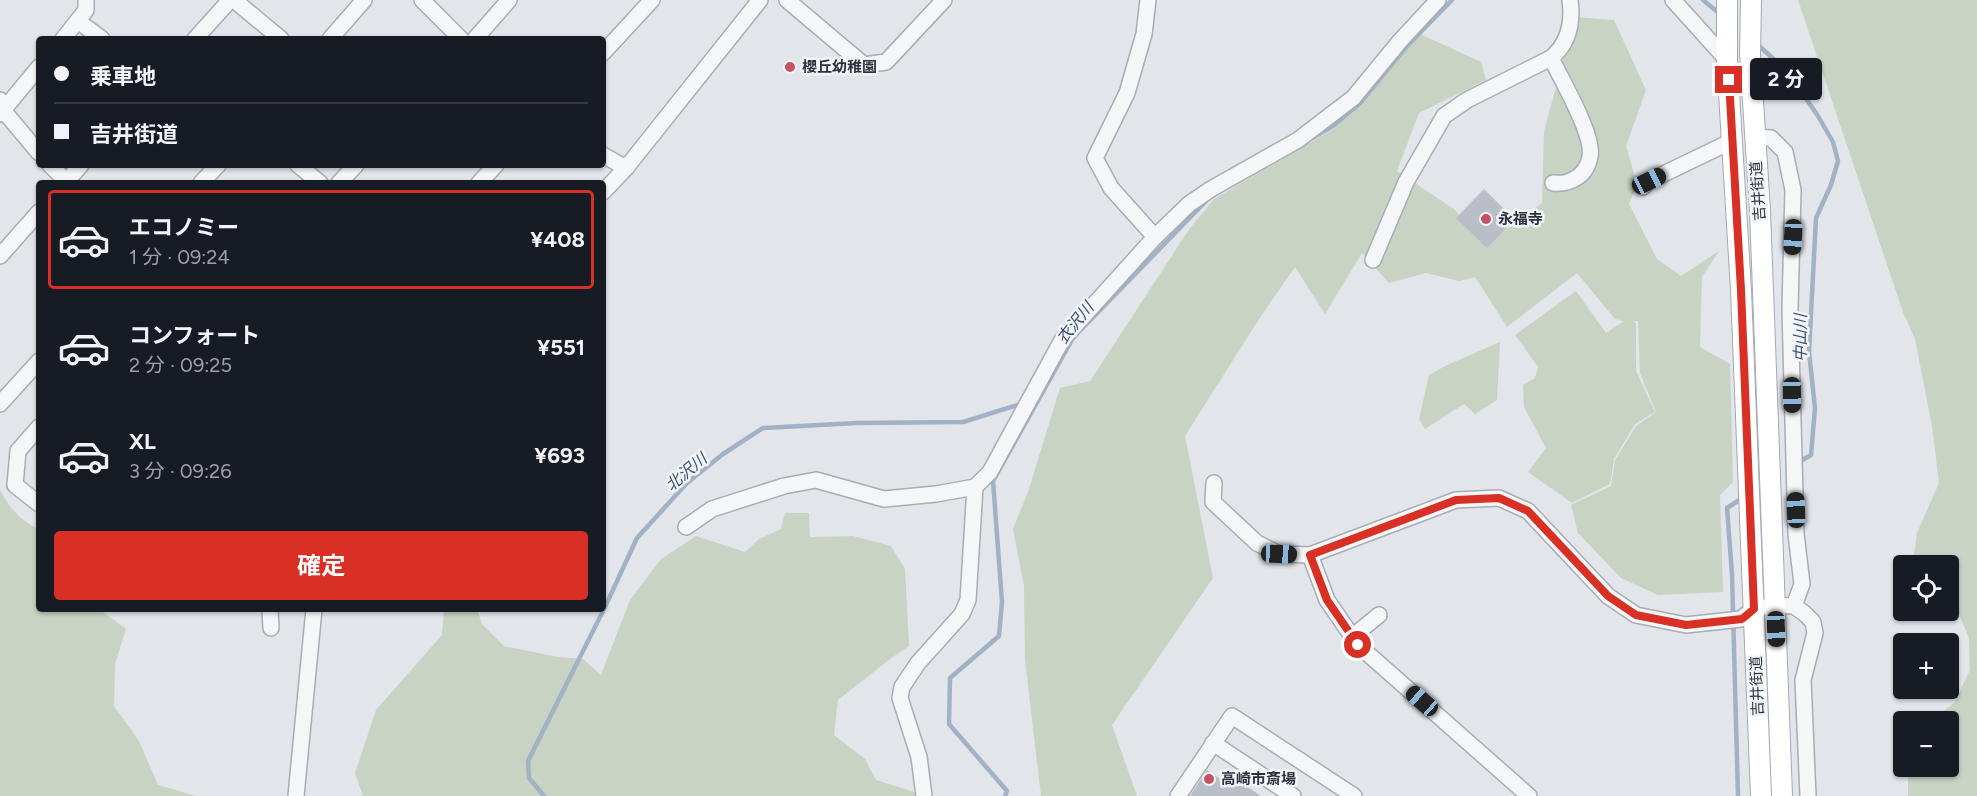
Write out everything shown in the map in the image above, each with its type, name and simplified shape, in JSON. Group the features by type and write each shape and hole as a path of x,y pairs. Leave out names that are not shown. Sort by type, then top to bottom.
{"main road":[{"name":"吉井街道","path":"1751,0 1750,54 1760,211 1771,490 1785,606 1782,796"},
{"name":"吉井街道","path":"1727,1 1727,60 1749,494 1748,614 1761,796"}],"street":[{"path":"66,36 86,10 86,0"},
{"path":"198,36 232,0 277,36"},
{"path":"333,36 364,0"},
{"path":"422,0 458,36"},
{"path":"478,36 509,0"},
{"path":"606,50 652,0"},
{"path":"606,189 626,168 760,0"},
{"path":"787,0 864,65 886,62 944,0"},
{"path":"1148,0 1144,34 1126,93 1095,158 1111,188 1155,237"},
{"path":"686,527 712,509 784,486 816,480 884,499 936,494 975,487 990,472 1062,340 1155,237 1189,204 1298,140 1353,98 1400,41 1438,0"},
{"path":"1373,260 1406,182 1444,116 1467,100 1551,58 1559,51 1568,36 1572,16 1570,0"},
{"path":"1673,0 1727,60"},
{"path":"78,21 98,36"},
{"path":"1551,58 1580,118 1591,148 1583,172 1572,181 1562,184 1553,183"},
{"path":"36,70 1,108 36,149"},
{"path":"1754,137 1770,138 1785,152 1793,190 1790,309 1793,453 1796,534 1802,584 1785,606"},
{"path":"1643,186 1732,141"},
{"path":"606,157 626,168"},
{"path":"53,168 63,180"},
{"path":"68,180 78,168"},
{"path":"204,180 215,168"},
{"path":"302,168 316,180"},
{"path":"342,180 353,168"},
{"path":"482,180 493,168"},
{"path":"0,256 36,215"},
{"path":"0,404 36,364"},
{"path":"36,430 18,451 15,485 36,502"},
{"path":"1214,483 1213,502 1257,543 1279,554 1310,555 1456,500 1499,498 1528,511 1608,596 1636,615 1686,625 1720,622 1785,606 1804,613 1813,622 1815,633 1803,680 1808,796"},
{"path":"924,796 920,757 900,698 902,687 918,663 962,614 968,600 975,487"},
{"path":"1310,555 1327,600 1358,645 1529,796"},
{"path":"270,612 271,628"},
{"path":"296,796 314,612"},
{"path":"1352,637 1379,615"},
{"path":"1178,796 1232,716 1354,796"},
{"path":"1213,743 1293,796"}],"green space":[{"path":"1798,0 1977,0 1977,796 1908,796 1908,777 1959,777 1959,711 1944,711 1956,699 1959,699 1959,693 1970,670 1969,638 1959,614 1959,555 1914,555 1917,533 1939,483 1932,426 1915,339 1903,312"},
{"path":"1575,17 1614,20 1646,90 1626,146 1637,184 1629,204 1657,259 1681,276 1719,251 1702,277 1700,347 1730,364 1733,482 1720,495 1723,592 1658,595 1621,578 1578,533 1571,505 1611,486 1615,460 1636,426 1656,412 1640,373 1638,321 1634,321 1636,324 1636,371 1655,412 1635,424 1614,459 1610,484 1572,503 1528,472 1546,448 1524,407 1523,385 1535,378 1538,367 1515,335 1576,291 1606,333 1624,321 1615,319 1577,273 1507,327 1475,277 1459,281 1426,273 1389,283 1362,253 1325,314 1295,267 1259,319 1185,436 1213,578 1112,725 1137,796 1041,796 1025,660 1024,586 1013,529 1028,492 1060,388 1090,381 1190,228 1214,199 1335,128 1420,34 1481,62 1486,80 1419,113 1397,171 1454,209 1486,245 1542,203 1544,131"},
{"path":"1500,342 1497,400 1475,414 1464,404 1425,429 1419,419 1429,375"},
{"path":"0,490 16,513 36,527 36,612 103,612 126,629 115,664 114,706 139,741 158,785 196,796 0,796"},
{"path":"785,513 809,513 810,537 853,536 891,546 905,569 909,646 838,700 834,735 865,759 876,780 921,796 363,796 355,773 376,710 442,635 444,612 478,612 482,624 504,646 558,657 583,659 601,675 630,600 661,559 696,536 745,552 759,539 781,529"}],"building":[{"name":"永福寺","path":"1484,189 1515,220 1487,248 1456,218"},
{"name":"高崎市斎場","path":"1207,770 1226,783 1231,776 1261,796 1190,796"}],"waterway":[{"name":"衣沢川","path":"1312,138 1333,126 1360,103 1407,46 1452,0"},
{"name":"中山川","path":"1703,0 1720,14"},
{"name":"中山川","path":"1757,44 1787,71 1833,142 1838,161 1831,185 1816,218 1809,352 1815,408 1811,455 1797,463"},
{"name":"衣沢川","path":"1005,796 1007,791 949,724 950,678 999,636 1002,602 993,481 1073,338 1209,198"},
{"name":"北沢川","path":"606,605 637,538 687,483 723,454 763,428 857,423 963,422 1024,403"},
{"name":"中山川","path":"1738,796 1732,574 1727,508 1744,497"},
{"name":"北沢川","path":"544,796 529,778 528,761 602,612"}],"place":[{"name":"櫻丘幼稚園","path":"790,67"},
{"name":"永福寺","path":"1486,219"},
{"name":"高崎市斎場","path":"1209,779"}],"route":[{"path":"1358,645 1327,600 1310,555 1456,500 1499,498 1528,511 1608,596 1636,615 1686,625 1742,619 1754,609 1741,290 1729,80"}]}
